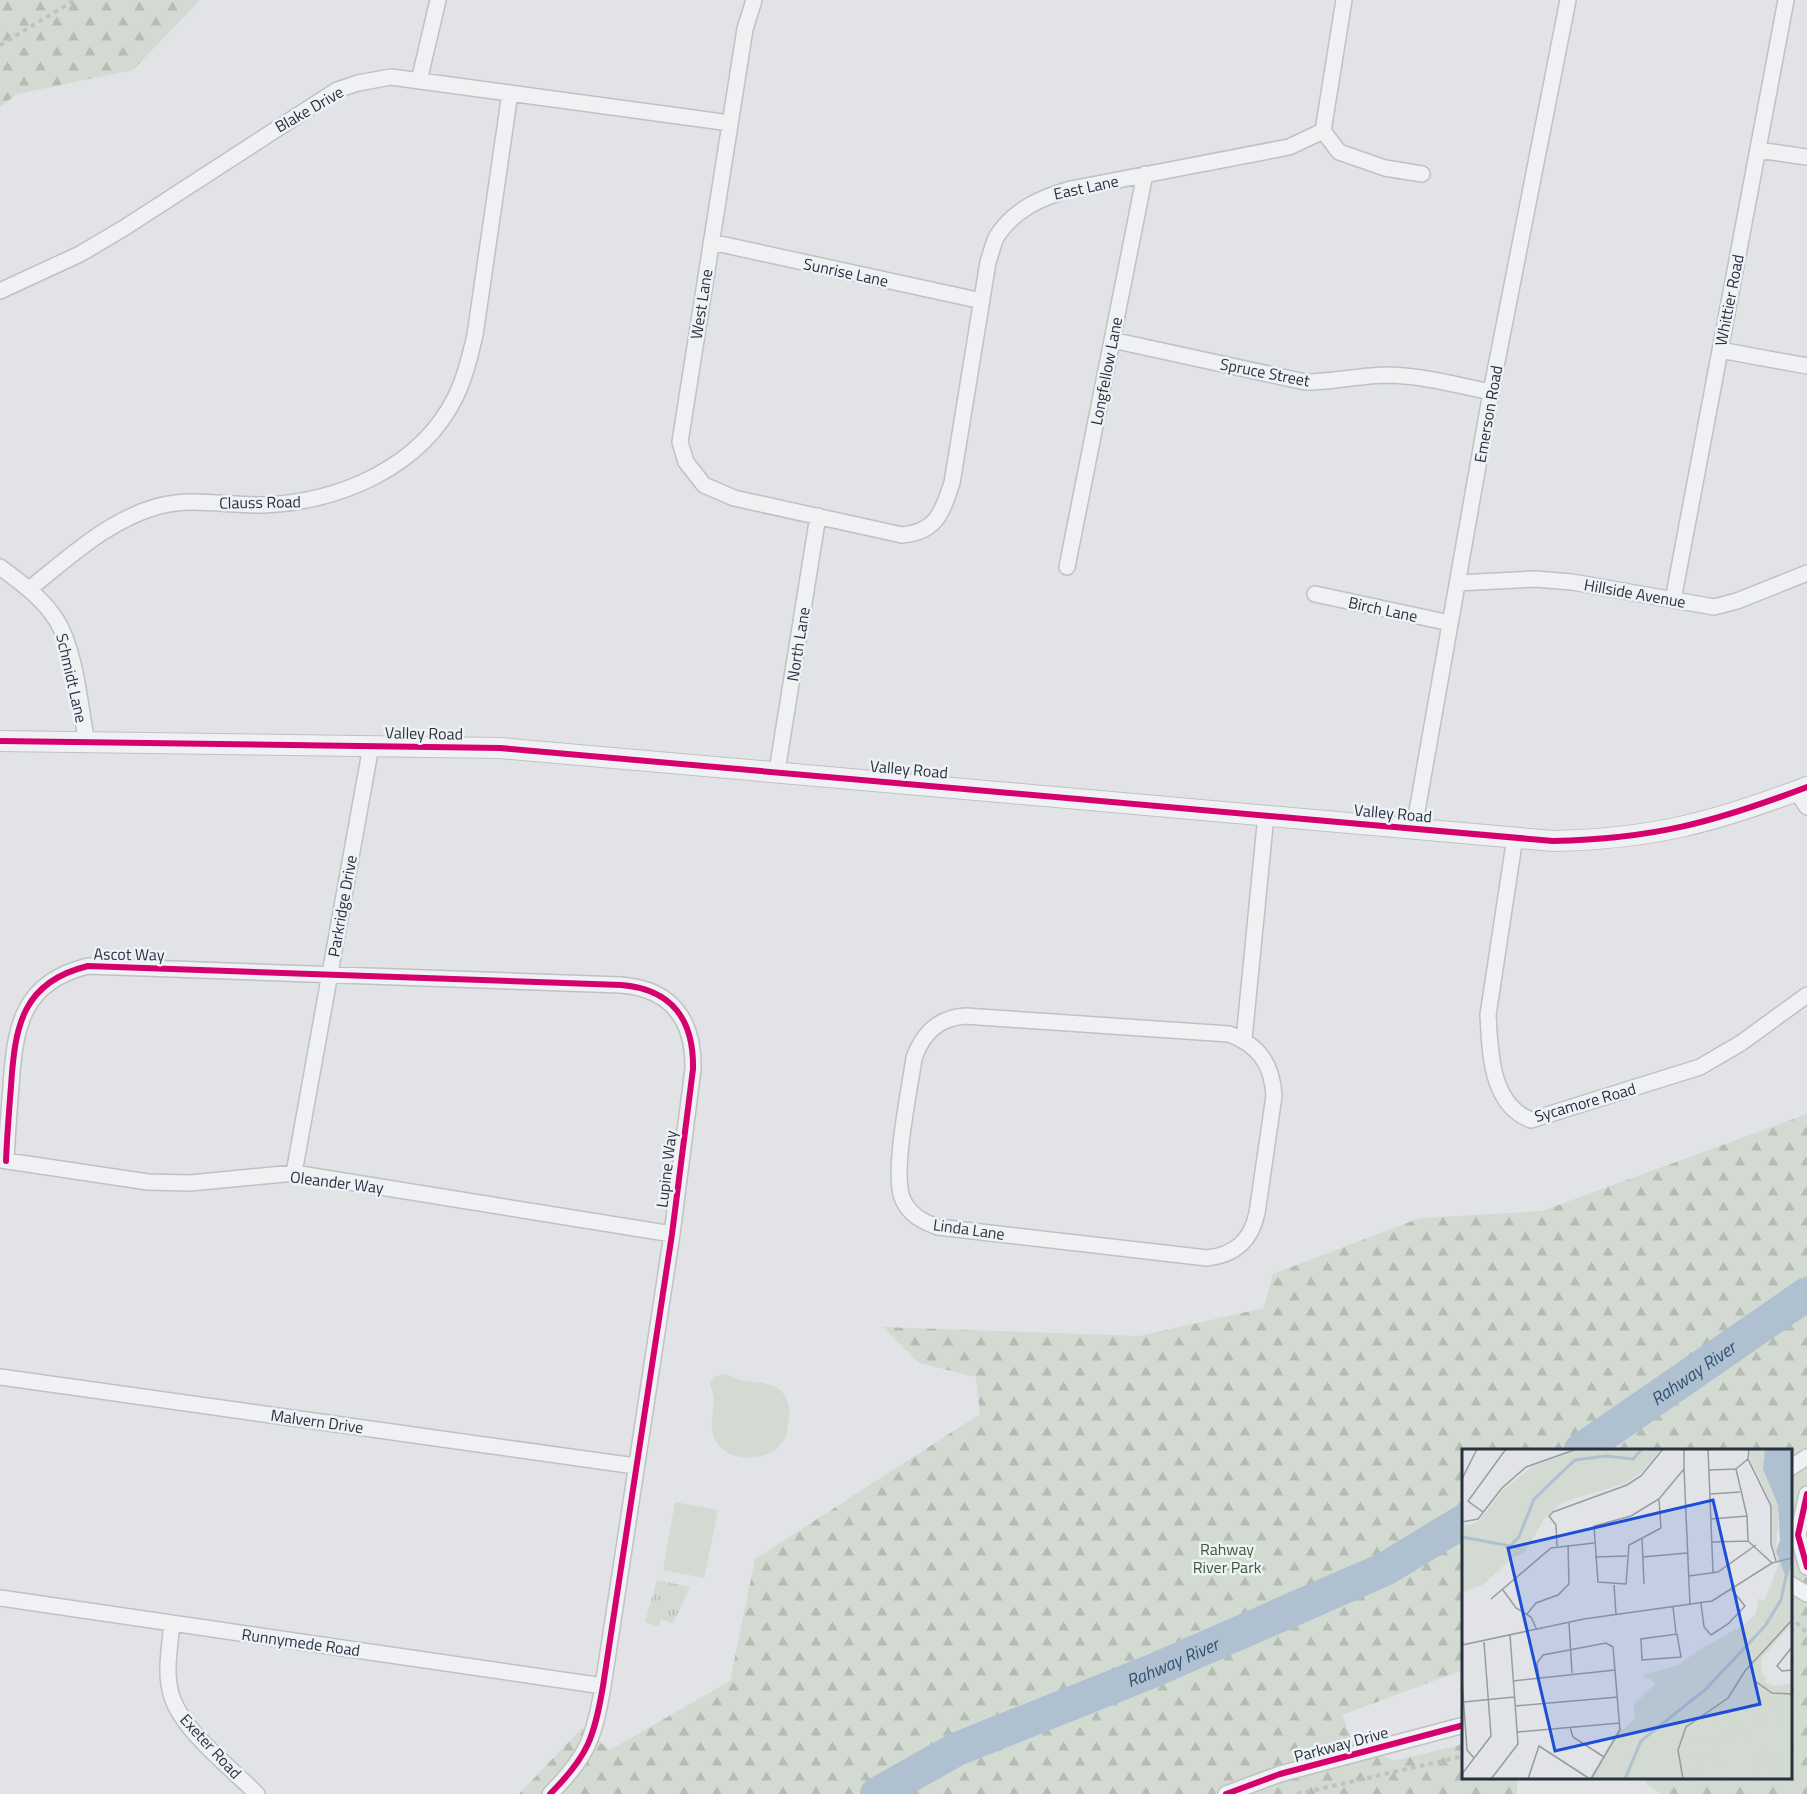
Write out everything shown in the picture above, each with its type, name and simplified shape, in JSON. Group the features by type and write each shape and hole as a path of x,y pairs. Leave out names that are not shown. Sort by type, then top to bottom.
{"street":[{"path":"419,81 438,0"},
{"name":"West Lane","path":"754,0 745,29 680,442 686,462 704,485 734,498 818,516"},
{"path":"1344,0 1323,131 1339,152 1385,168 1422,174"},
{"name":"Emerson Road","path":"1414,828 1491,392 1568,0"},
{"name":"Whittier Road","path":"1673,600 1786,0"},
{"name":"Blake Drive","path":"0,291 81,254 337,90 358,83 391,77 730,123"},
{"name":"Clauss Road","path":"29,589 97,536 127,518 160,506 192,502 272,505 302,502 333,495 365,482 393,466 438,424 455,397 468,365 475,335 510,93"},
{"name":"East Lane","path":"818,516 902,535 915,534 924,529 932,524 942,512 952,483 988,262 997,236 1017,214 1042,197 1145,174 1289,147 1323,131"},
{"path":"1758,150 1807,158"},
{"name":"Longfellow Lane","path":"1067,567 1145,174"},
{"name":"Sunrise Lane","path":"711,242 982,301"},
{"name":"Spruce Street","path":"1112,340 1305,382 1338,382 1386,375 1420,376 1491,392"},
{"path":"1720,350 1807,366"},
{"name":"North Lane","path":"777,771 818,516"},
{"name":"Schmidt Lane","path":"0,567 29,589 58,622 68,647 87,742"},
{"name":"Hillside Avenue","path":"1457,583 1535,579 1572,582 1714,607 1737,601 1807,573"},
{"name":"Birch Lane","path":"1315,594 1450,624"},
{"name":"Valley Road","path":"0,741 500,748 1553,841 1607,840 1660,833 1713,821 1803,795"},
{"name":"Parkridge Drive","path":"294,1173 371,746"},
{"path":"1244,1039 1266,815"},
{"name":"Sycamore Road","path":"1515,837 1488,1015 1490,1044 1497,1079 1504,1100 1519,1115 1532,1120 1700,1067 1741,1043 1807,995"},
{"name":"Ascot Way","path":"3,1160 13,1056 20,1018 34,996 54,978 80,968 107,965 330,974"},
{"name":"Lupine Way","path":"330,974 621,985 643,988 663,998 684,1019 693,1047 672,1234 634,1466 603,1686 589,1746 572,1772 550,1794"},
{"name":"Linda Lane","path":"965,1016 1217,1033 1244,1039 1267,1062 1273,1078 1274,1096 1254,1228 1235,1250 1222,1256 1207,1258 938,1227 924,1222 912,1213 903,1201 898,1175 914,1058 920,1042 930,1029 944,1020 965,1016"},
{"name":"Oleander Way","path":"3,1160 147,1182 190,1183 294,1173 672,1234"},
{"name":"Malvern Drive","path":"0,1377 634,1466"},
{"path":"1792,1467 1807,1458"},
{"path":"1807,1494 1798,1535 1807,1567"},
{"path":"1792,1585 1807,1594"},
{"name":"Runnymede Road","path":"0,1598 603,1686"},
{"name":"Exeter Road","path":"172,1623 168,1665 171,1695 192,1729 257,1794"},
{"name":"Parkway Drive","path":"1226,1794 1280,1774 1462,1726"}],"path":[{"path":"0,45 75,0"},
{"path":"1792,1617 1807,1633"},
{"path":"1297,1794 1462,1756"}],"green space":[{"path":"0,0 200,0 133,70 17,94 0,107"},
{"name":"Rahway River Park","path":"1807,1114 1807,1794 1661,1794 1647,1784 1646,1779 1792,1779 1792,1449 1462,1449 1462,1670 1342,1715 1352,1740 1394,1761 1462,1744 1462,1779 1517,1779 1517,1794 519,1794 582,1728 610,1750 730,1681 755,1559 980,1414 976,1377 919,1363 883,1327 1139,1336 1264,1308 1273,1274 1420,1218 1542,1211"},
{"path":"727,1374 741,1380 773,1386 785,1396 789,1410 788,1428 783,1441 775,1450 757,1457 738,1457 729,1454 716,1442 712,1427 714,1401 710,1383 716,1376"},
{"path":"675,1502 718,1510 704,1578 663,1570"},
{"path":"657,1580 690,1587 673,1623 661,1619 659,1626 645,1622"}],"waterway":[{"name":"Rahway River","path":"1582,1449 1807,1294"},
{"name":"Rahway River","path":"877,1794 957,1749 1150,1672 1385,1569 1462,1522"}],"cycle path":[{"path":"0,741 500,748 1553,841 1622,837 1683,826 1743,810 1807,787"},
{"path":"6,1161 15,1044 26,1010 36,995 49,983 66,973 88,966 621,985 654,993 676,1010 689,1036 693,1069 672,1234 603,1686 596,1719 587,1745 573,1768 550,1794"},
{"path":"1807,1494 1798,1535 1807,1567"},
{"path":"1226,1794 1280,1774 1462,1726"}]}
